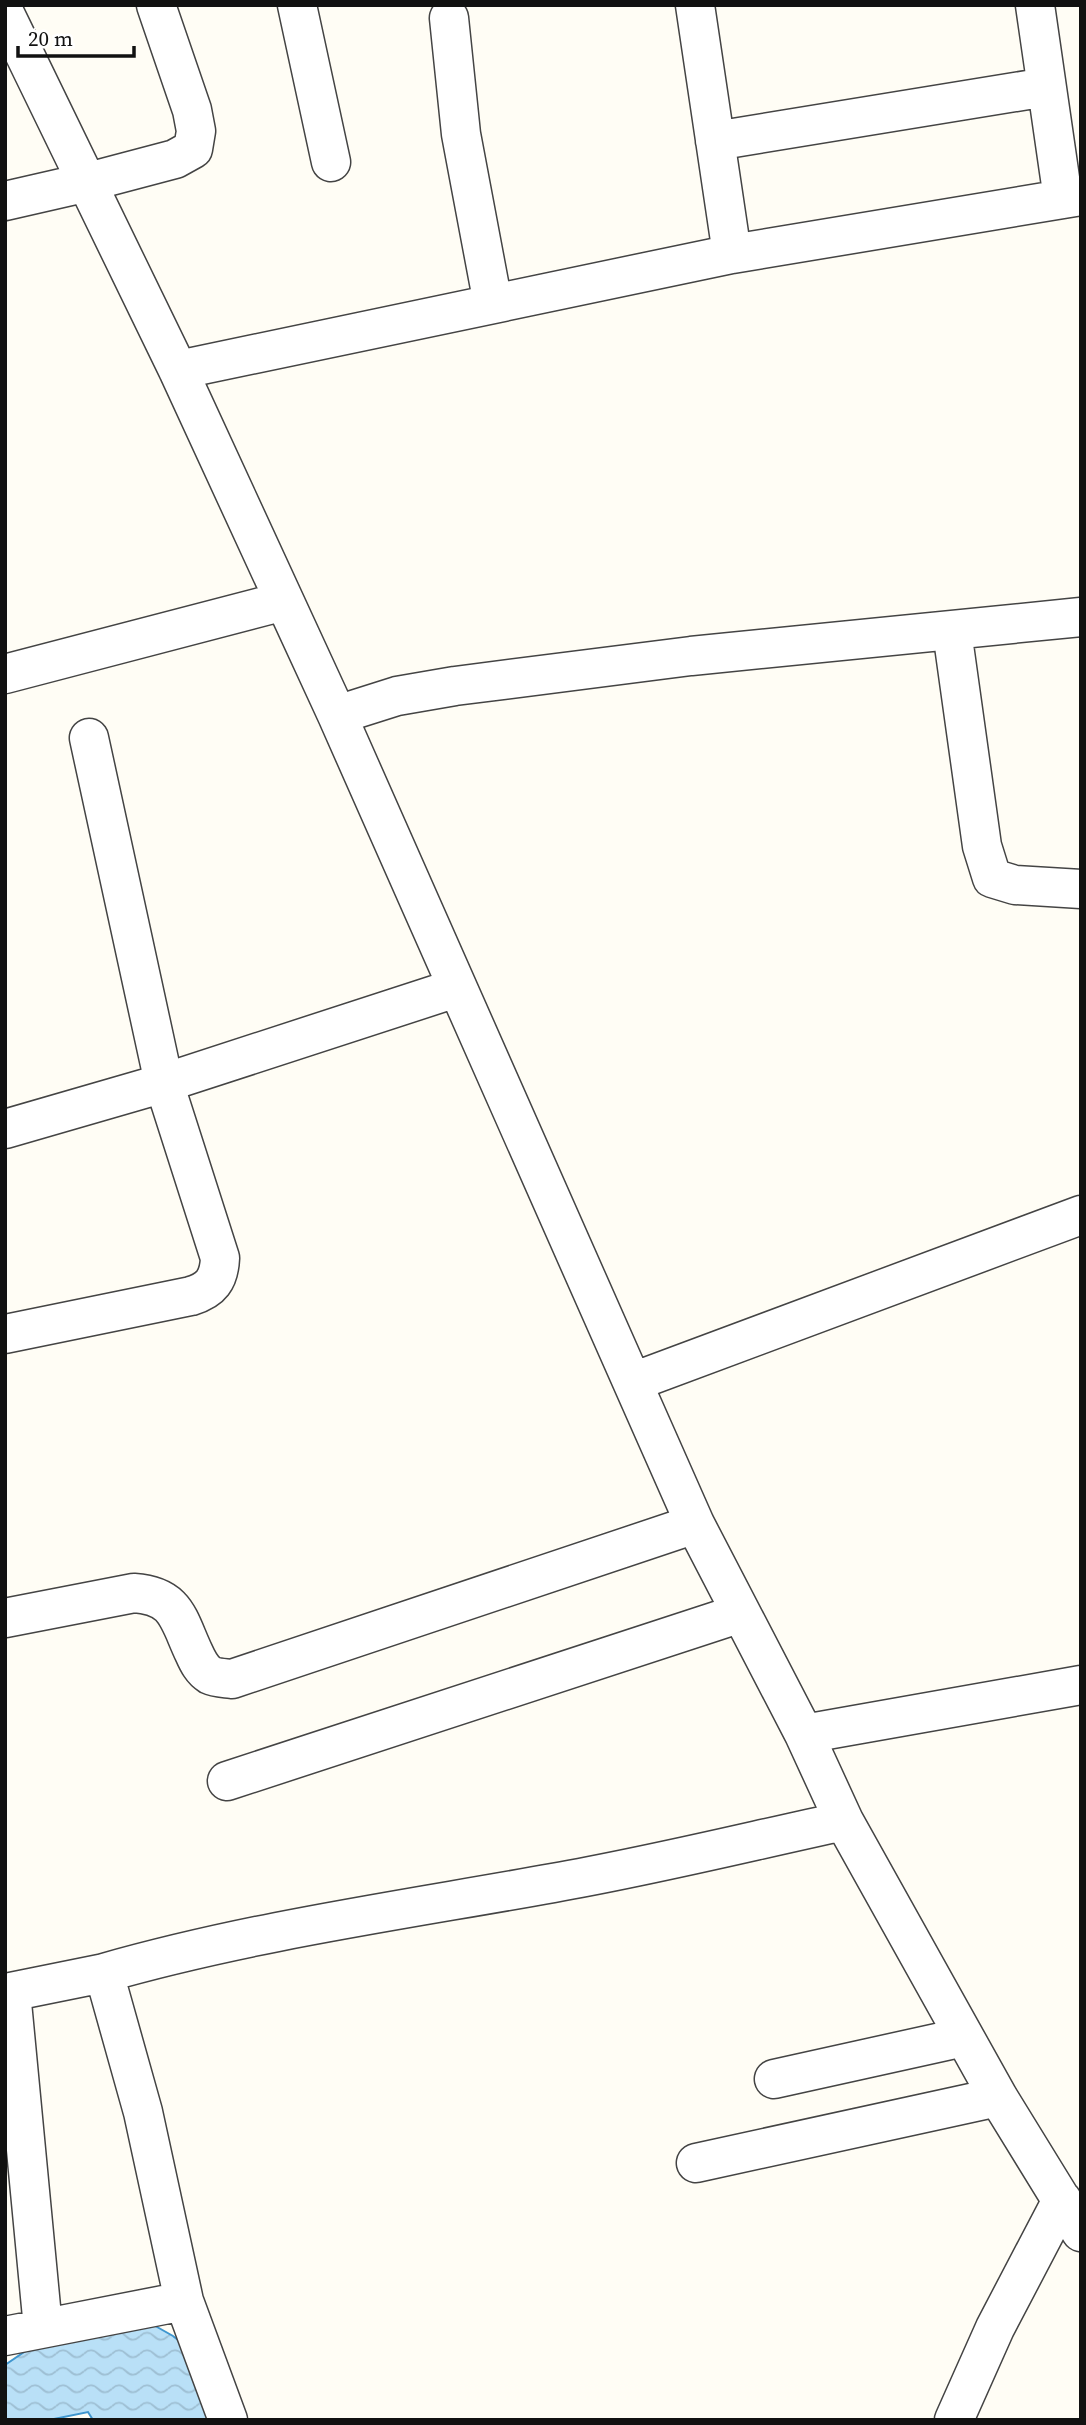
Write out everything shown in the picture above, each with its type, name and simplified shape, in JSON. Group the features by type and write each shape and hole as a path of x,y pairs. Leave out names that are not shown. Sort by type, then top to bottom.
{"street":[{"path":"5,201 175,159 193,149 196,131 192,110 156,5"},
{"path":"297,5 331,162"},
{"path":"695,5 732,254"},
{"path":"178,370 732,254 1072,198 1046,87 1035,5"},
{"path":"5,14 178,370 337,715 695,1524 804,1734 844,1821 998,2098 1071,2216 995,2328 954,2420"},
{"path":"449,18 461,134 493,304"},
{"path":"715,141 1046,87"},
{"path":"5,674 284,601"},
{"path":"337,715 397,696 455,686 691,656 1081,617"},
{"path":"952,631 982,846 992,877 1016,885 1081,889"},
{"path":"5,1334 191,1296 214,1284 220,1271 220,1258 164,1083 89,737"},
{"path":"5,1129 164,1083 456,988"},
{"path":"633,1382 1081,1215"},
{"path":"5,1619 134,1593 154,1595 165,1600 177,1615 200,1666 212,1676 232,1679 695,1524"},
{"path":"227,1781 741,1613"},
{"path":"804,1734 1081,1685"},
{"path":"43,2328 14,2107 8,1992 104,1973 167,1955 270,1933 606,1873 844,1821"},
{"path":"104,1973 143,2112 184,2301 228,2420"},
{"path":"775,2079 964,2037"},
{"path":"696,2163 998,2098"},
{"path":"5,2336 184,2301"}],"water":[{"path":"150,2323 188,2348 216,2420 93,2420 88,2412 49,2420 5,2420 5,2365 33,2346"}]}
